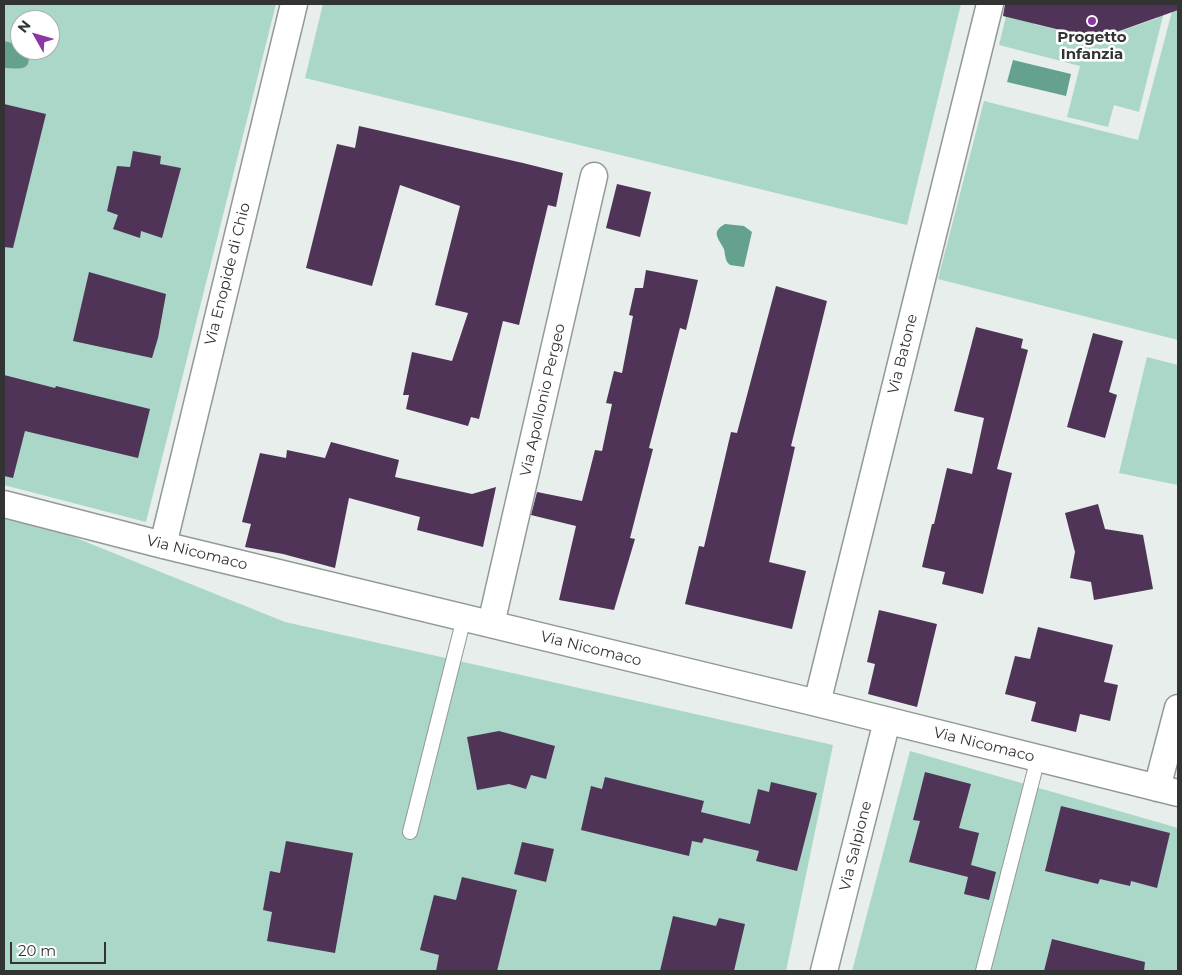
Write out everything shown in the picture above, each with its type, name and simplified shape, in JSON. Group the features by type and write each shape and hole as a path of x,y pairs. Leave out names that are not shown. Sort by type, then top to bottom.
{"street":[{"name":"Via Enopide di Chio","path":"163,545 294,4"},
{"name":"Via Batone","path":"817,703 990,4"},
{"name":"Via Apollonio Pergeo","path":"491,624 594,176"},
{"name":"Via Nicomaco","path":"4,504 163,545 1168,790"},
{"path":"1168,790 1178,708"},
{"name":"Via Salpione","path":"824,971 887,721"}],"lane":[{"path":"410,832 464,618"},
{"path":"983,971 1038,758"}],"shaded area":[{"path":"4,4 276,4 146,522 4,485"},
{"path":"323,4 961,4 907,225 305,78"},
{"path":"1009,4 1022,4 1038,8 1034,24 1097,39 1158,18 1153,4 1166,4 1139,112 1114,105 1108,127 1067,117 1080,66 999,45"},
{"path":"1174,4 1178,4 1178,340 938,279 984,101 1138,140"},
{"path":"4,41 10,42 10,60 28,60 23,68 4,68"},
{"path":"1013,60 1071,74 1066,96 1007,82"},
{"path":"725,224 744,226 752,232 744,267 730,265 727,262 724,249 717,236 720,227"},
{"path":"1147,357 1178,365 1178,485 1119,473"},
{"path":"4,509 285,622 833,745 786,971 4,971"},
{"path":"910,751 1178,828 1178,971 852,971"}],"building":[{"name":"Progetto Infanzia","path":"1005,4 1178,4 1178,10 1097,39 1003,16"},
{"path":"4,104 46,114 13,248 4,247"},
{"path":"359,126 563,173 556,207 548,205 519,325 503,321 479,419 471,417 468,426 406,409 409,395 403,395 412,352 452,361 468,313 435,305 460,206 400,185 372,286 306,268 337,144 355,148"},
{"path":"133,151 161,156 160,164 181,168 162,238 141,231 140,238 113,229 118,215 107,211 117,166 130,167"},
{"path":"617,184 651,192 640,237 606,228"},
{"path":"646,270 698,280 686,330 680,328 649,448 653,449 630,538 635,539 614,610 559,600 576,526 531,515 537,492 582,501 595,450 602,451 612,404 606,403 614,371 622,373 633,316 629,315 635,288 643,288"},
{"path":"89,272 166,294 158,338 152,358 73,341"},
{"path":"776,286 827,301 791,446 795,447 769,562 806,571 792,629 685,604 699,546 704,547 731,432 737,433"},
{"path":"976,327 1023,339 1021,348 1028,350 997,469 1012,473 983,594 942,584 945,572 922,567 947,468 972,474 984,418 954,411"},
{"path":"1093,333 1123,341 1109,392 1117,395 1105,438 1067,427"},
{"path":"4,375 150,409 138,458 25,431 13,478 4,476"},
{"path":"331,442 399,460 395,477 472,494 496,487 483,547 417,530 420,517 349,498 335,568 283,554 245,547 251,524 242,522 260,453 286,458 287,450 325,458"},
{"path":"1098,504 1105,529 1143,535 1153,589 1094,600 1091,582 1070,578 1075,552 1065,513"},
{"path":"879,610 937,624 917,707 868,694 875,664 867,662"},
{"path":"1038,627 1113,645 1104,682 1118,685 1110,721 1080,714 1076,732 1031,721 1036,702 1005,694 1015,656 1030,659"},
{"path":"499,731 555,746 546,779 531,775 526,789 509,784 477,790 467,737"},
{"path":"925,772 971,784 959,828 979,833 971,865 996,872 989,900 964,894 968,877 909,862 920,821 913,820"},
{"path":"605,777 704,801 701,812 750,824 758,789 769,792 771,782 817,793 797,871 756,861 759,851 704,838 702,843 692,841 689,856 581,830 591,786 602,789"},
{"path":"1061,806 1170,833 1157,888 1131,881 1130,886 1100,879 1098,884 1045,871"},
{"path":"286,841 353,853 335,953 267,941 272,912 263,910 270,871 280,873"},
{"path":"522,842 554,849 546,882 514,874"},
{"path":"462,877 517,890 497,971 436,971 439,955 420,950 434,895 456,900"},
{"path":"673,916 716,926 719,918 745,924 734,971 660,971"},
{"path":"1052,939 1145,962 1144,971 1044,971"}],"place":[{"name":"Progetto Infanzia","path":"1092,21"}]}
